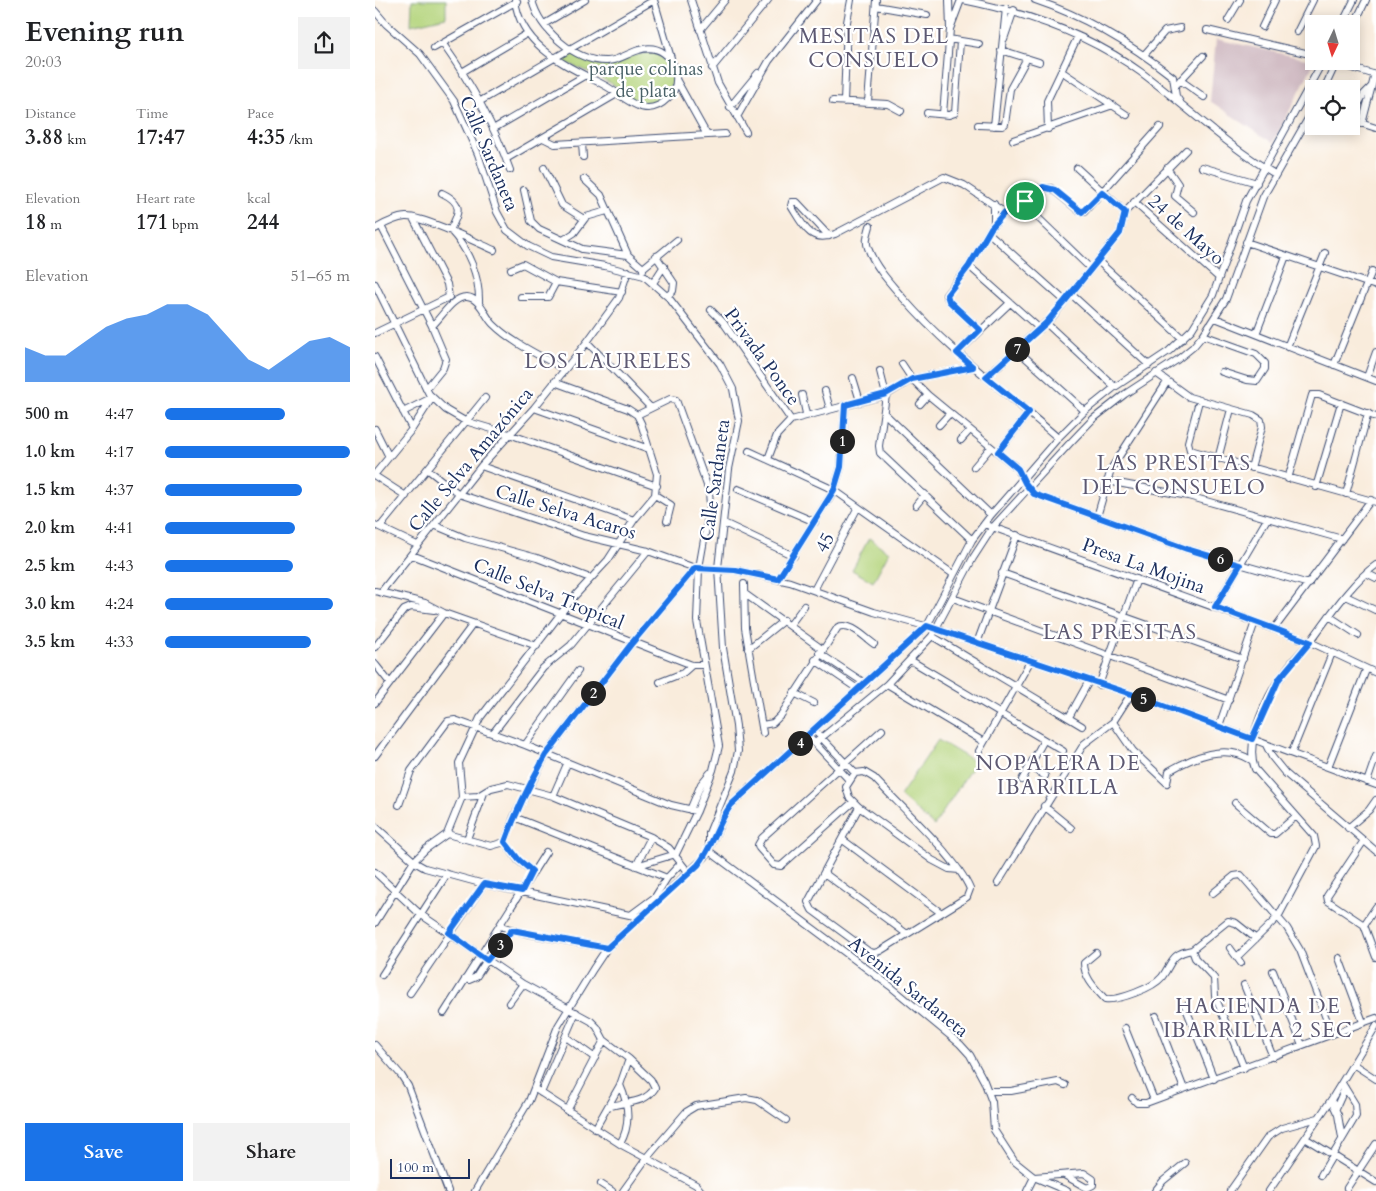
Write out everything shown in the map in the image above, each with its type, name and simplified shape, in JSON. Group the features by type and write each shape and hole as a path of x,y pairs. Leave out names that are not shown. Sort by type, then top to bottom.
{"street":[{"path":"532,0 538,17 569,48 599,61 618,59 647,48 664,52 671,58"},
{"path":"544,24 585,0"},
{"path":"479,102 553,57 654,0 677,81 707,135"},
{"path":"691,0 712,68 730,107 746,132"},
{"path":"700,30 725,0"},
{"path":"712,68 768,0"},
{"path":"730,107 817,0"},
{"path":"844,102 847,22 851,0"},
{"path":"943,114 950,28 949,0"},
{"path":"950,28 962,0 1014,10 1078,36 1135,69 1183,108 1275,174"},
{"path":"1035,0 1073,14 1144,55 1178,82 1203,97"},
{"path":"1228,20 1240,0"},
{"path":"1262,27 1275,0"},
{"path":"1297,32 1313,0"},
{"path":"1346,15 1354,0"},
{"path":"1360,15 1367,0"},
{"path":"434,48 516,1 529,34 553,57 585,76 607,86 640,107 656,106 669,98 677,81"},
{"path":"868,102 876,3 927,15"},
{"path":"994,126 1006,8"},
{"path":"1003,40 1014,10"},
{"name":"Calle Sardaneta","path":"375,12 420,54 453,101 478,154 497,212 507,230 528,246 551,257 628,271 644,276 667,296 720,364 737,402 738,429 729,469 723,523 715,568 723,648 736,726 738,751 734,771 709,833 709,851"},
{"path":"1144,55 1165,31 1180,28"},
{"path":"1207,30 1305,53"},
{"path":"462,72 529,34"},
{"path":"1048,129 1047,101 1078,36"},
{"path":"949,39 979,44"},
{"path":"927,113 952,114 956,109 960,41"},
{"path":"443,44 479,102 510,170"},
{"path":"1001,50 1039,62"},
{"path":"1183,108 1176,96 1178,82 1203,56"},
{"path":"978,125 994,126 1005,124 1010,89 1027,58"},
{"path":"737,117 769,60"},
{"path":"636,916 689,873 705,857 731,805 866,684 927,626 972,540 991,515 1059,438 1085,411 1115,387 1149,365 1183,339 1204,312 1219,278 1240,216 1318,70"},
{"path":"1360,70 1375,74 1362,124 1376,128"},
{"path":"1061,71 1127,114"},
{"path":"493,130 585,76"},
{"path":"1360,101 1371,87"},
{"path":"506,159 617,94"},
{"path":"833,101 888,104 901,111"},
{"path":"1013,140 1113,106"},
{"path":"815,743 887,684 932,636 973,558 993,528 1093,419 1187,351 1203,335 1215,318 1232,284 1254,219 1275,174 1305,123"},
{"path":"980,330 949,301 947,293 969,266 986,236 990,234 994,224 1005,212 1025,201 1040,188 1051,188 1078,210 1084,212 1160,127"},
{"path":"543,138 552,144 725,134"},
{"path":"582,143 583,157"},
{"path":"986,377 1046,323 1120,233 1125,212 1186,150"},
{"path":"1202,167 1257,183"},
{"path":"544,168 562,205 584,219"},
{"path":"1077,168 1125,212"},
{"path":"1167,168 1178,184 1175,196 1193,212"},
{"path":"829,236 797,202 792,202 791,206 811,234 818,238 829,236 944,177 964,185 1005,212"},
{"path":"584,179 598,190 621,236 628,256"},
{"path":"524,190 531,221 539,229 587,250 628,256 643,268 644,276"},
{"path":"442,193 453,198 459,210 449,230"},
{"path":"1025,201 1026,206 1091,269"},
{"name":"24 de Mayo","path":"1134,202 1219,278"},
{"path":"993,204 994,224"},
{"path":"563,240 574,233 584,219 607,211"},
{"path":"427,389 446,363 445,354 432,326 378,227 401,218 413,218 449,230 494,250"},
{"path":"375,333 449,297 449,290 413,218"},
{"path":"870,226 867,240 868,248 881,270 937,334 973,367 1059,438"},
{"path":"449,230 460,240 478,278 479,304"},
{"path":"990,234 1065,301"},
{"path":"643,268 677,240"},
{"path":"1246,242 1376,286"},
{"path":"1287,347 1325,253"},
{"path":"656,256 664,266 674,288 667,296"},
{"path":"1256,334 1286,256"},
{"path":"1098,261 1183,339"},
{"path":"511,269 523,264 556,282 623,290"},
{"path":"653,283 664,266"},
{"path":"969,266 1040,329"},
{"name":"Calle Selva Amazónica","path":"378,591 412,555 417,545 481,466 534,408 587,342 623,290 628,271"},
{"path":"1334,365 1372,271"},
{"path":"521,296 548,296 556,282"},
{"path":"375,284 433,400 465,421 509,434 657,486"},
{"path":"1071,294 1149,365"},
{"path":"432,326 462,298 471,298 479,304 494,325 501,331 564,369"},
{"path":"437,303 443,314"},
{"path":"957,353 1011,303"},
{"name":"Privada Ponce","path":"711,310 723,322 791,420"},
{"path":"1215,318 1376,381"},
{"path":"1046,323 1115,387"},
{"path":"1203,335 1256,354 1263,359 1265,366 1257,380 1247,380 1222,372"},
{"path":"587,342 651,408"},
{"path":"1016,349 1085,411"},
{"path":"1367,377 1376,352"},
{"path":"375,357 412,429"},
{"path":"902,364 912,379 928,395 1018,469 1028,488 1034,494 1240,565 1309,584"},
{"path":"769,459 777,435 791,420 807,414 886,394 912,379 973,367"},
{"path":"880,371 886,394 879,450 884,457 972,540"},
{"path":"1156,373 1180,392 1199,401 1253,415 1261,420 1251,468"},
{"path":"853,378 860,401"},
{"path":"376,920 414,861 426,849 447,834 462,797 459,763 475,727 561,614 590,578 608,560 634,520 655,495 657,474 637,415 628,408 554,382"},
{"path":"1097,517 1115,461 1167,382"},
{"path":"825,390 830,408"},
{"path":"802,395 807,414"},
{"path":"920,404 928,395"},
{"path":"1288,479 1312,396 1319,395 1376,417"},
{"path":"417,545 378,526 406,496 485,398"},
{"path":"637,415 670,399 678,402 709,491 710,506 699,568 697,621 719,746 713,770 693,810 676,854"},
{"path":"403,412 433,400"},
{"path":"406,496 375,475 433,400"},
{"path":"1199,401 1188,442 1188,449 1193,452 1373,501 1274,629"},
{"path":"1316,486 1341,403"},
{"path":"778,579 834,490 841,467 845,405"},
{"path":"534,408 649,449"},
{"path":"1218,459 1231,409"},
{"path":"998,452 1029,412"},
{"path":"885,413 991,515"},
{"path":"939,424 950,413"},
{"path":"1346,494 1367,413"},
{"path":"375,429 389,457"},
{"path":"961,440 970,430"},
{"path":"975,467 991,447"},
{"path":"749,451 834,490 953,574"},
{"path":"481,466 634,520"},
{"name":"Calle Selva Acaros","path":"427,469 459,494 584,536 648,551 699,568 751,572 814,590 874,612 927,626 1031,660 1089,682 1131,694 1266,745 1292,752 1376,785"},
{"path":"1107,481 1170,492 1342,539"},
{"path":"738,489 815,522"},
{"path":"916,505 925,494"},
{"path":"655,495 668,501 671,507 667,521"},
{"name":"45","path":"814,590 858,507"},
{"path":"1215,607 1267,519"},
{"path":"723,523 794,556"},
{"name":"Presa La Mojina","path":"984,524 1310,642 1376,674"},
{"path":"434,525 472,540 537,558 590,578"},
{"path":"977,643 1017,535"},
{"path":"493,733 548,662 571,645 648,551"},
{"name":"Calle Selva Tropical","path":"412,555 632,643 692,665 704,665"},
{"path":"1251,760 1254,750 1252,739 1279,679 1346,596 1366,573 1376,565"},
{"path":"505,842 528,788 546,755 632,643 699,568"},
{"path":"1002,573 1123,618 1243,659"},
{"path":"1366,573 1376,578"},
{"path":"1099,685 1137,579"},
{"path":"744,584 745,628 763,733"},
{"path":"378,591 409,598 435,610 537,646"},
{"path":"745,594 784,620 821,651 866,684"},
{"path":"1346,596 1375,610"},
{"path":"953,598 1229,700"},
{"path":"790,625 804,606"},
{"path":"375,647 404,610 411,607 435,610"},
{"path":"375,703 444,613"},
{"path":"1329,616 1358,635"},
{"path":"748,649 784,620"},
{"path":"1219,726 1255,622"},
{"path":"375,756 473,624"},
{"path":"762,725 777,720 838,627 847,626 874,644"},
{"path":"932,636 1082,726"},
{"path":"1292,752 1332,653"},
{"path":"815,660 859,690"},
{"path":"911,660 1063,751"},
{"path":"979,751 1031,660"},
{"path":"375,664 390,683"},
{"path":"660,682 683,673 692,665"},
{"path":"1328,767 1365,670"},
{"path":"525,745 578,672"},
{"path":"1069,717 1089,682"},
{"path":"887,684 984,742"},
{"path":"794,693 814,703"},
{"path":"998,883 1084,744 1113,722 1131,694"},
{"path":"399,804 411,771 448,721 455,720 525,745 567,764 671,805 693,810"},
{"path":"1113,722 1133,751 1167,783 1169,771 1190,759 1223,752 1238,752 1251,760 1261,777 1314,836 1316,846 1278,917 1237,957"},
{"path":"813,730 855,773"},
{"path":"853,802 781,866 774,865 759,848 758,844 762,838 882,730"},
{"path":"808,736 849,780"},
{"path":"1022,780 1044,740"},
{"path":"1266,745 1273,758 1285,773 1363,842 1376,851"},
{"path":"1367,782 1376,756"},
{"path":"553,796 567,764"},
{"path":"1029,765 1045,776"},
{"path":"859,808 808,902 811,910 871,953 877,953 940,912 967,897 971,892 969,885 959,870 874,778 864,772 855,773 846,787 853,802 859,808 932,860 949,868 959,870"},
{"path":"462,797 483,793 491,788 508,784 553,796 651,837 676,854 689,873"},
{"path":"467,839 483,793"},
{"path":"1348,828 1369,810 1376,800"},
{"path":"1235,804 1271,834 1275,834 1296,816"},
{"path":"1044,806 1071,828"},
{"path":"514,818 667,878"},
{"path":"375,826 414,861 425,868 484,884 636,916"},
{"path":"447,834 491,846 505,842"},
{"path":"636,866 651,837"},
{"path":"843,840 940,912"},
{"path":"505,842 519,860 532,871"},
{"path":"1363,842 1327,896 1328,901 1364,925 1376,957"},
{"name":"Avenida Sardaneta","path":"709,851 890,986 960,1044 970,1055 989,1092 994,1130 1014,1161 1032,1180 1067,1191"},
{"path":"444,1013 522,891 532,871 546,852"},
{"path":"636,866 676,854"},
{"path":"538,1091 558,1026 572,1011 607,948 655,897 667,878 681,863"},
{"path":"375,872 420,914 523,984 597,1027 604,1040 628,1063 651,1080 655,1088 650,1096 626,1105 608,1107"},
{"path":"824,873 907,934"},
{"path":"382,975 447,874"},
{"path":"1213,893 1234,876 1241,875 1278,917 1301,950 1331,1034"},
{"path":"410,993 484,884"},
{"path":"1364,925 1376,906"},
{"path":"1096,953 1084,963 1084,968 1089,981 1105,999 1110,1000 1141,991 1156,982 1161,978 1177,954 1192,950 1228,921 1236,923 1255,938"},
{"path":"500,926 512,930 607,948"},
{"path":"465,979 476,978 487,960 512,930"},
{"path":"1230,948 1241,963"},
{"path":"1192,950 1195,958 1214,978 1215,996 1244,1068"},
{"path":"1339,958 1363,1022"},
{"path":"1273,971 1302,1045"},
{"path":"509,1003 523,984"},
{"path":"1244,985 1273,1057"},
{"path":"1185,1006 1214,1079"},
{"path":"475,1191 549,1071 567,1037 572,1011"},
{"path":"1156,1016 1184,1089"},
{"path":"1132,1098 1137,1103 1146,1103 1376,1018"},
{"path":"1125,1028 1154,1100"},
{"path":"1336,1108 1353,1064 1375,1031"},
{"path":"567,1037 595,1058"},
{"path":"567,1111 604,1040"},
{"path":"375,1045 408,1086 448,1191"},
{"path":"595,1129 620,1085 628,1063"},
{"path":"1353,1064 1376,1079"},
{"path":"989,1092 1011,1091 1058,1082 1065,1085"},
{"path":"620,1085 626,1105 628,1128 620,1144"},
{"path":"1269,1191 1318,1118 1344,1086"},
{"path":"1321,1175 1356,1116 1355,1104 1344,1086"},
{"path":"538,1091 595,1129 646,1159 683,1177 701,1191"},
{"path":"623,1191 646,1159 686,1112 696,1106 746,1098 757,1100 785,1120"},
{"path":"1331,1100 1336,1108 1342,1138"},
{"path":"1230,1191 1268,1137 1282,1128 1318,1118"},
{"path":"1305,1138 1376,1182 1376,1191"},
{"path":"1347,1188 1376,1144"},
{"path":"1155,1191 1163,1180 1185,1163"},
{"path":"1027,1191 1032,1180 1064,1175"},
{"path":"601,1184 612,1191"}],"shaded area":[{"path":"1216,39 1305,59 1305,70 1310,70 1273,143 1210,101"}],"green space":[{"path":"412,0 446,0 446,17 411,25"},
{"name":"parque colinas de plata","path":"652,52 662,58 669,66 672,84 669,92 663,98 655,102 645,103 635,100 616,86 562,61 571,53 596,64 610,66 631,56"},
{"path":"869,538 889,552 873,582 852,570"},
{"path":"938,740 975,762 934,826 900,796"}],"district":[{"name":"MESITAS DEL CONSUELO","path":"874,48"},
{"name":"LOS LAURELES","path":"608,361"},
{"name":"LAS PRESITAS DEL CONSUELO","path":"1174,475"},
{"name":"LAS PRESITAS","path":"1120,632"},
{"name":"NOPALERA DE IBARRILLA","path":"1058,775"},
{"name":"HACIENDA DE IBARRILLA 2 SEC","path":"1258,1018"}],"route":[{"path":"1047,187 1055,190 1078,210 1084,212 1102,192 1125,212 1125,219 1120,233 1112,244 1053,316 986,377 1029,412 998,452 1018,469 1028,488 1034,494 1187,549 1240,565 1215,607 1310,642 1279,679 1252,739 1131,694 1099,685 1031,660 927,626 915,639 731,805 725,814 709,851 698,865 607,948 512,930 487,960 449,933 484,884 522,891 532,871 519,860 505,842 536,772 546,755 632,643 695,568 751,572 778,579 834,490 841,467 845,405 886,394 912,379 973,367 957,353 980,330 949,301 947,295 981,248 987,234 990,234 991,228 1015,204 1025,201 1040,188 1047,187"}]}
